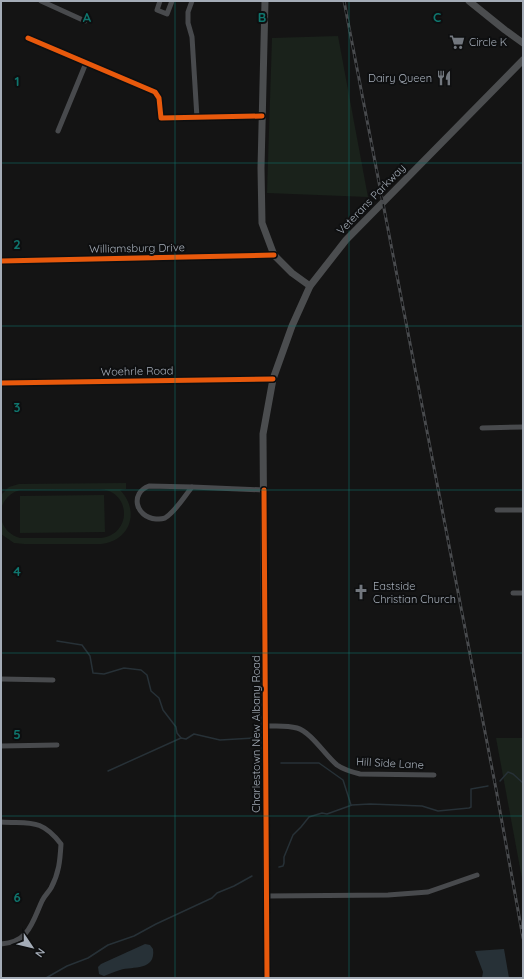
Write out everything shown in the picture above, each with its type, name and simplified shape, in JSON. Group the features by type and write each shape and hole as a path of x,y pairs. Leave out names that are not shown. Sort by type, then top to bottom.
{"main road":[{"path":"265,1 262,116 262,223 274,255 292,273 310,286"},
{"path":"469,1 523,43"},
{"name":"Veterans Parkway","path":"273,379 292,326 310,286 346,240 523,60"},
{"name":"Charlestown New Albany Road","path":"267,978 263,434 273,379"}],"street":[{"path":"41,1 85,21"},
{"path":"160,1 157,10 167,14 172,1"},
{"path":"192,1 188,12 188,22 192,37 197,118"},
{"path":"28,38 158,94 160,98 161,118 262,116"},
{"path":"58,131 86,63"},
{"name":"Williamsburg Drive","path":"1,261 274,255"},
{"name":"Woehrle Road","path":"1,383 273,379"},
{"path":"482,428 523,427"},
{"path":"192,486 172,512 164,519 147,518 141,513 137,505 137,500 140,493 144,488 149,486 192,486 264,490"},
{"path":"497,510 523,510"},
{"path":"513,593 523,593"},
{"path":"1,679 53,680"},
{"name":"Hill Side Lane","path":"266,726 298,728 306,732 336,764 349,771 360,774 434,775"},
{"path":"1,746 57,746"},
{"path":"1,822 32,823 44,826 61,844 59,870 50,889 43,899 28,932 18,940 1,944"},
{"path":"267,896 388,895 428,892 477,875"}],"shaded area":[{"path":"338,36 368,197 267,193 272,38"},
{"path":"126,483 126,489 120,490 130,506 131,515 129,523 125,531 111,542 101,544 24,544 14,543 1,534 1,519 8,531 20,538 101,538 111,535 119,529 123,521 124,512 122,504 110,491 99,489 20,490 8,497 1,509 1,495 9,487 19,484"},
{"path":"104,495 105,532 20,533 20,496"},
{"path":"496,738 523,738 523,884"},
{"path":"145,944 150,945 153,949 151,961 147,964 120,970 104,976 99,974 98,967 101,964"},
{"path":"504,949 509,978 482,978 483,972 475,951"}],"waterway":[{"path":"57,641 82,645 90,656 93,673 104,674 124,668 141,670 147,675 151,691 159,698 163,710 176,727 177,733 181,738"},
{"path":"108,771 181,738 186,739 194,734 220,740 254,738"},
{"path":"281,763 319,763 343,780 351,805"},
{"path":"500,781 508,772 513,774 523,783"},
{"path":"279,867 283,866 284,857 293,835 309,817 322,813 327,814 352,805 370,804 422,806 438,811 469,808 471,807 471,789 488,786"},
{"path":"46,978 67,966 88,958 108,945 134,936 212,898 217,893 252,876"}],"railway":[{"path":"344,1 496,789 523,938"}],"cycle path":[{"path":"28,38 155,92 159,98 161,118 262,116"},
{"path":"1,261 274,255"},
{"path":"1,383 273,379"},
{"path":"264,490 267,978"}],"place":[{"name":"Circle K","path":"457,42"},
{"name":"Dairy Queen","path":"444,78"},
{"name":"Eastside Christian Church","path":"361,592"}]}
